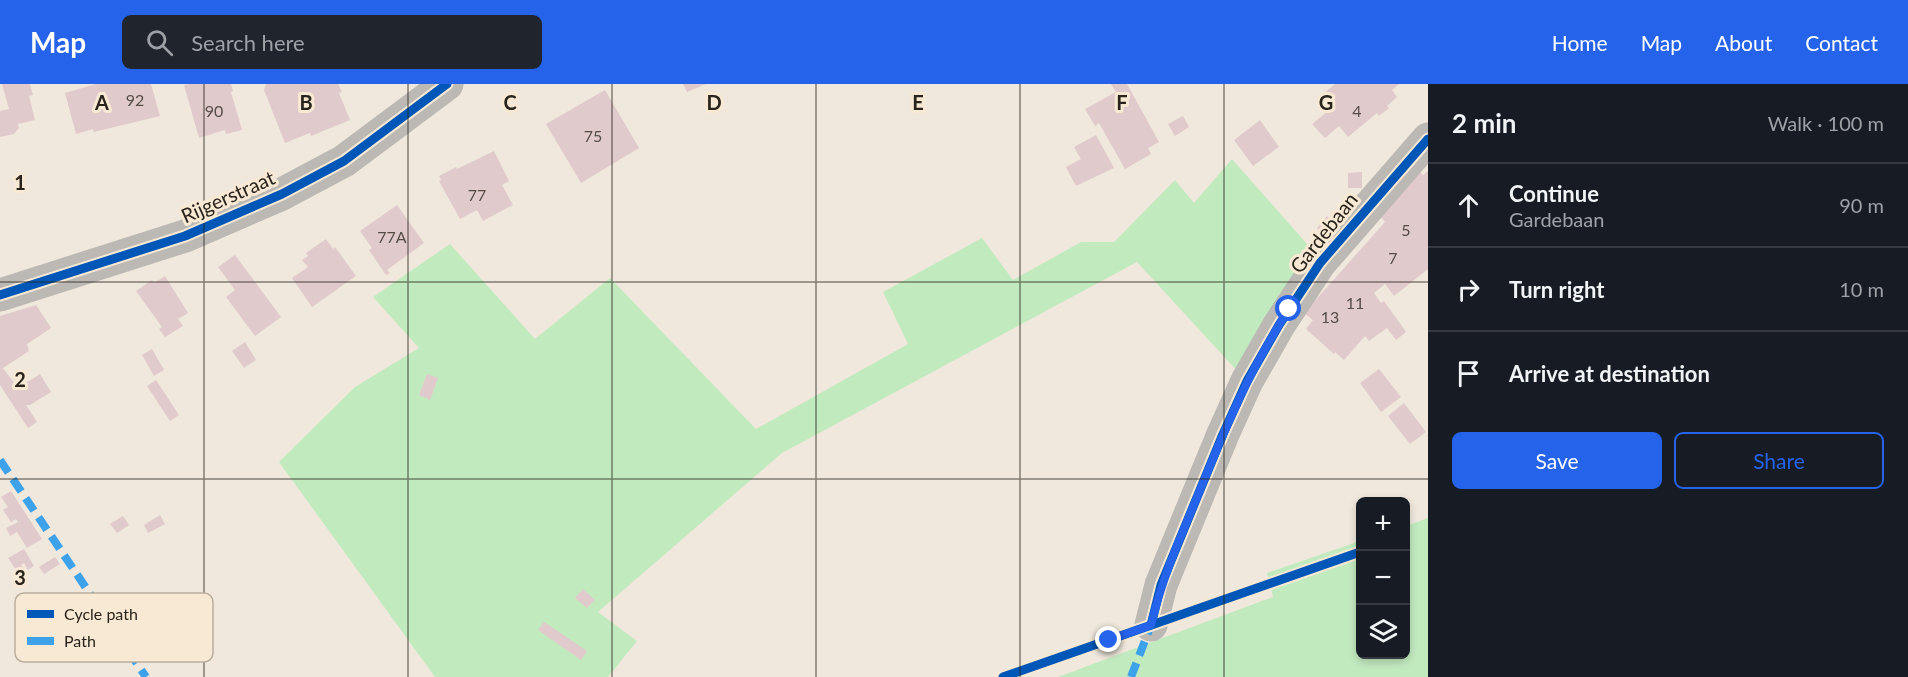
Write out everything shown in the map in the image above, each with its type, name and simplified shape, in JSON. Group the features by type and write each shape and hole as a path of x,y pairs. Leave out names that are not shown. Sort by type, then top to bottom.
{"street":[{"name":"Rijgerstraat","path":"0,295 184,236 282,194 344,161 447,84"},
{"name":"Gardebaan","path":"1151,625 1161,585 1247,381 1320,263 1369,204 1428,139"}],"green space":[{"path":"1232,159 1316,254 1240,374 1137,262 782,453 598,612 637,641 608,677 435,677 279,462 355,387 419,348 373,297 450,244 535,339 610,278 756,429 908,344 883,292 982,238 1013,280 1081,242 1114,242 1175,180 1194,203"},
{"path":"1428,518 1428,677 1058,677 1273,597 1267,573 1356,542 1356,659 1410,659 1410,525"}],"building":[{"path":"2,84 30,84 33,95 29,96 35,120 18,124 19,128 14,134 0,137 0,111 9,109"},
{"path":"96,84 151,84 160,116 94,132 93,129 76,134 65,93"},
{"path":"231,84 233,91 231,92 242,130 226,134 225,130 199,138 184,85"},
{"path":"266,84 338,84 342,92 339,93 350,120 311,136 310,133 285,143 264,90"},
{"path":"683,84 706,84 687,92"},
{"path":"1111,84 1127,84 1159,142 1148,148 1151,154 1125,169 1099,123 1095,126 1085,109 1116,92"},
{"path":"1335,84 1399,84 1392,90 1397,97 1379,116 1377,113 1348,137 1339,126 1325,138 1312,124 1333,107 1323,94"},
{"path":"605,90 639,148 581,183 546,124"},
{"path":"1183,116 1189,127 1175,136 1168,124"},
{"path":"1260,120 1279,147 1253,166 1234,140"},
{"path":"1096,135 1114,168 1076,186 1066,167 1081,159 1074,147"},
{"path":"494,151 509,181 502,185 513,205 483,221 477,210 460,219 439,181 441,180 439,176"},
{"path":"1428,171 1428,269 1394,296 1385,284 1374,293 1381,303 1384,301 1406,332 1396,340 1387,328 1369,341 1365,336 1344,360 1306,329 1313,320 1304,313 1385,222 1376,212 1420,172 1423,175"},
{"path":"1362,172 1362,188 1348,188 1348,173"},
{"path":"397,205 424,243 387,270 390,273 386,275 369,250 372,248 360,231"},
{"path":"1327,216 1334,223 1324,235 1317,228"},
{"path":"326,239 333,249 335,247 356,276 312,307 292,278 308,267 302,260 308,256 306,253"},
{"path":"235,255 281,317 255,336 226,297 235,290 218,267"},
{"path":"165,276 188,313 178,319 183,326 165,337 159,329 162,327 136,291 152,280 154,283"},
{"path":"36,305 51,328 27,344 29,351 3,368 18,388 40,374 51,392 30,405 26,405 37,422 28,428 0,385 0,316"},
{"path":"245,342 256,360 244,368 232,351"},
{"path":"152,349 164,370 154,376 142,355"},
{"path":"1379,369 1401,397 1381,412 1360,383"},
{"path":"427,374 438,378 430,400 419,395"},
{"path":"156,380 179,415 170,421 147,386"},
{"path":"1404,403 1426,432 1410,444 1388,416"},
{"path":"11,491 42,539 27,548 17,532 10,536 6,528 18,522 16,519 11,522 3,510 8,507 1,497"},
{"path":"160,515 165,524 148,533 144,525"},
{"path":"123,516 129,525 117,533 110,524"},
{"path":"24,549 34,566 28,570 24,563 21,565 24,569 18,573 8,558"},
{"path":"55,557 60,564 44,574 39,567"},
{"path":"583,589 595,600 587,608 575,598"},
{"path":"544,622 587,651 581,660 538,630"}],"marked path":[{"path":"0,460 89,593"},
{"path":"1131,677 1151,625"},
{"path":"136,662 146,677"}],"cycle path":[{"path":"0,295 185,236 282,194 344,161 447,84"},
{"path":"1151,625 1161,585 1247,381 1279,325 1320,263 1428,139"},
{"path":"1003,677 1356,553"}],"route":[{"path":"1109,640 1151,625 1161,585 1223,434 1247,381 1289,309"}]}
